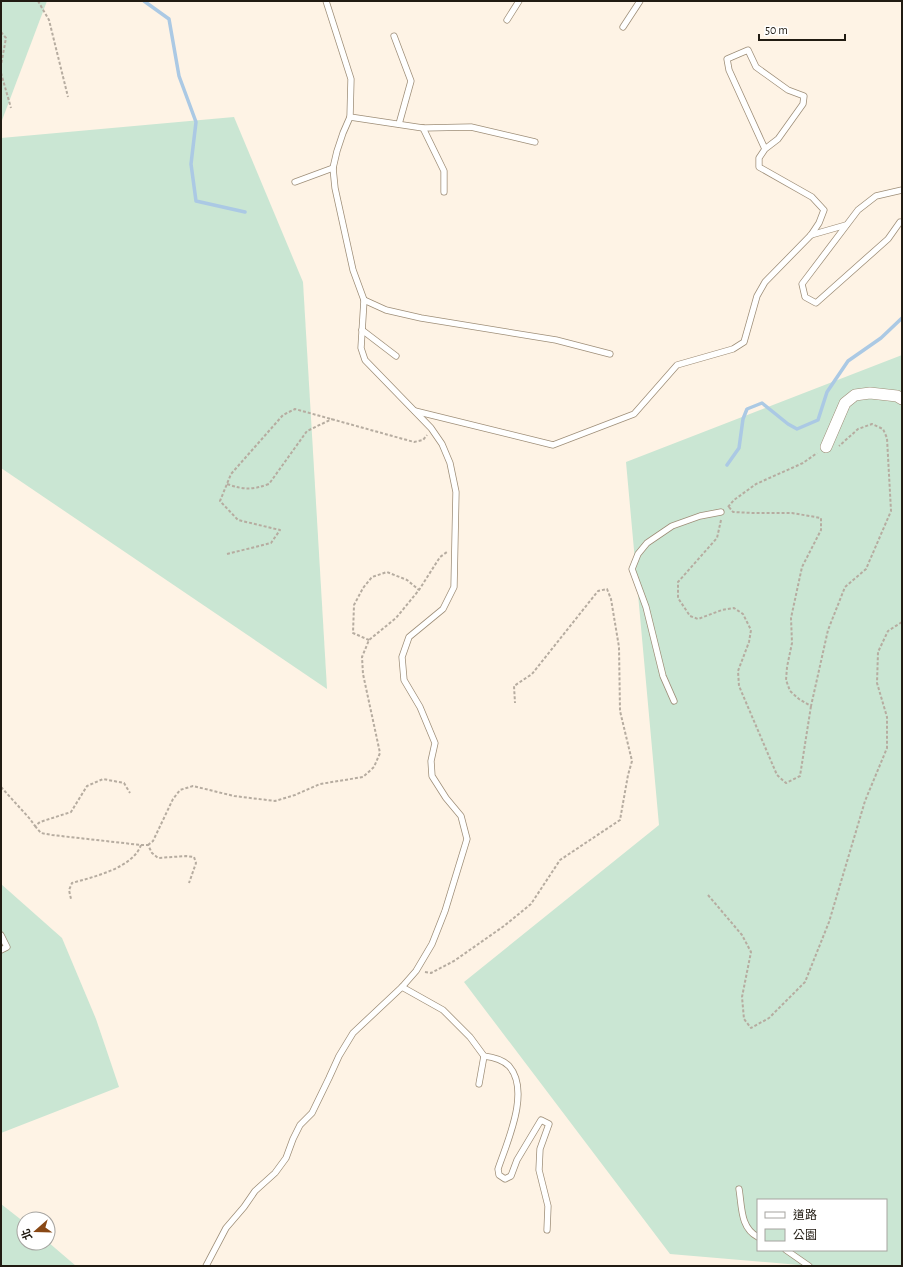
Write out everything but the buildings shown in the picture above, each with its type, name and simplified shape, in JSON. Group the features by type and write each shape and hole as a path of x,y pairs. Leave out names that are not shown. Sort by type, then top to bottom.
{"street":[{"path":"826,447 845,403 855,395 870,393 897,396 902,399"}],"lane":[{"path":"206,1266 226,1228 244,1207 255,1191 275,1173 286,1158 293,1139 300,1126 312,1113 339,1056 353,1033 402,987 416,971 432,944 445,911 467,839 461,816 446,798 432,776 431,761 435,743 420,707 404,680 402,657 409,637 443,609 454,588 456,492 450,463 442,444 431,428 365,360 361,348 364,300 353,270 335,188 333,168 341,139 350,117 351,79 326,1"},
{"path":"507,20 519,1"},
{"path":"623,27 640,1"},
{"path":"394,36 411,81 399,124"},
{"path":"414,410 553,445 634,414 677,365 733,349 744,342 757,296 765,282 811,235 819,223 824,210 812,197 759,167 759,158 764,149 778,139 804,104 804,96 788,90 756,67 748,50 727,58 729,70 764,149"},
{"path":"350,117 423,128 471,127 535,142"},
{"path":"423,128 444,171 444,192"},
{"path":"295,182 333,168"},
{"path":"902,190 876,196 858,210 802,284 805,297 816,303 888,239 900,222 902,222"},
{"path":"811,235 846,225"},
{"path":"364,300 386,310 421,318 556,340 610,354"},
{"path":"362,330 396,356"},
{"path":"674,701 663,676 646,607 632,569 638,554 646,543 672,526 700,516 721,512"},
{"path":"1,935 7,947 1,950"},
{"path":"402,987 443,1010 470,1038 484,1056 494,1057 508,1065 514,1074 519,1088 515,1123 498,1169 499,1174 505,1179 511,1176 517,1160 541,1120 549,1124 540,1149 539,1170 548,1206 547,1230"},
{"path":"479,1084 484,1056"},
{"path":"739,1189 744,1222 752,1234 757,1236"},
{"path":"787,1251 809,1266"}],"path":[{"path":"38,1 49,20 68,97"},
{"path":"1,32 6,38 1,65"},
{"path":"1,73 12,108"},
{"path":"227,554 271,543 280,530 238,520 220,501 231,474 283,415 296,409 414,442 423,440 431,428"},
{"path":"227,484 241,489 269,484 307,430 332,419"},
{"path":"872,424 884,429 887,438 892,511 866,569 845,587 831,622 811,706 800,776 786,782 777,775 739,686 738,671 749,642 751,630 743,614 734,608 722,610 698,619 690,616 678,598 678,582 717,538 722,517 721,512 729,507 734,500 756,484 803,463 826,447 838,448 858,429 872,424"},
{"path":"729,507 733,512 753,514 792,513 821,518 821,530 802,567 794,604 791,618 792,643 786,680 790,691 799,699 811,706"},
{"path":"1,787 41,832 52,835 148,845 153,841 173,799 180,790 193,786 234,796 275,801 295,795 320,784 363,777 374,767 380,753 362,657 369,640 396,618 419,590 440,557 455,547"},
{"path":"369,640 353,633 354,605 363,588 372,577 387,572 407,580 419,590"},
{"path":"416,971 431,973 454,961 504,926 531,904 560,860 620,820 632,761 620,711 619,647 611,599 607,589 598,591 532,674 514,686 515,703"},
{"path":"708,895 742,936 751,952 742,997 744,1020 751,1028 769,1018 805,982 829,922 866,801 887,748 887,718 877,683 878,652 888,631 902,622"},
{"path":"35,826 40,822 71,812 88,786 103,779 124,783 130,793"},
{"path":"71,899 69,890 72,883 118,867 139,852 141,845"},
{"path":"148,845 152,853 158,858 186,856 194,857 196,863 190,884"}],"green space":[{"path":"1,1 47,1 1,123"},
{"path":"234,117 303,282 327,689 1,468 1,138"},
{"path":"902,355 902,1266 811,1266 670,1254 464,982 659,825 626,462"},
{"path":"1,884 62,938 96,1019 119,1087 1,1133"},
{"path":"1,1204 16,1216 16,1251 56,1251 56,1249 76,1266 1,1266"}],"waterway":[{"path":"144,1 169,19 179,76 196,122 191,164 196,201 245,212"},
{"path":"727,465 739,448 743,419 747,409 762,403 788,424 797,429 818,420 827,392 848,361 881,338 902,318"}]}
